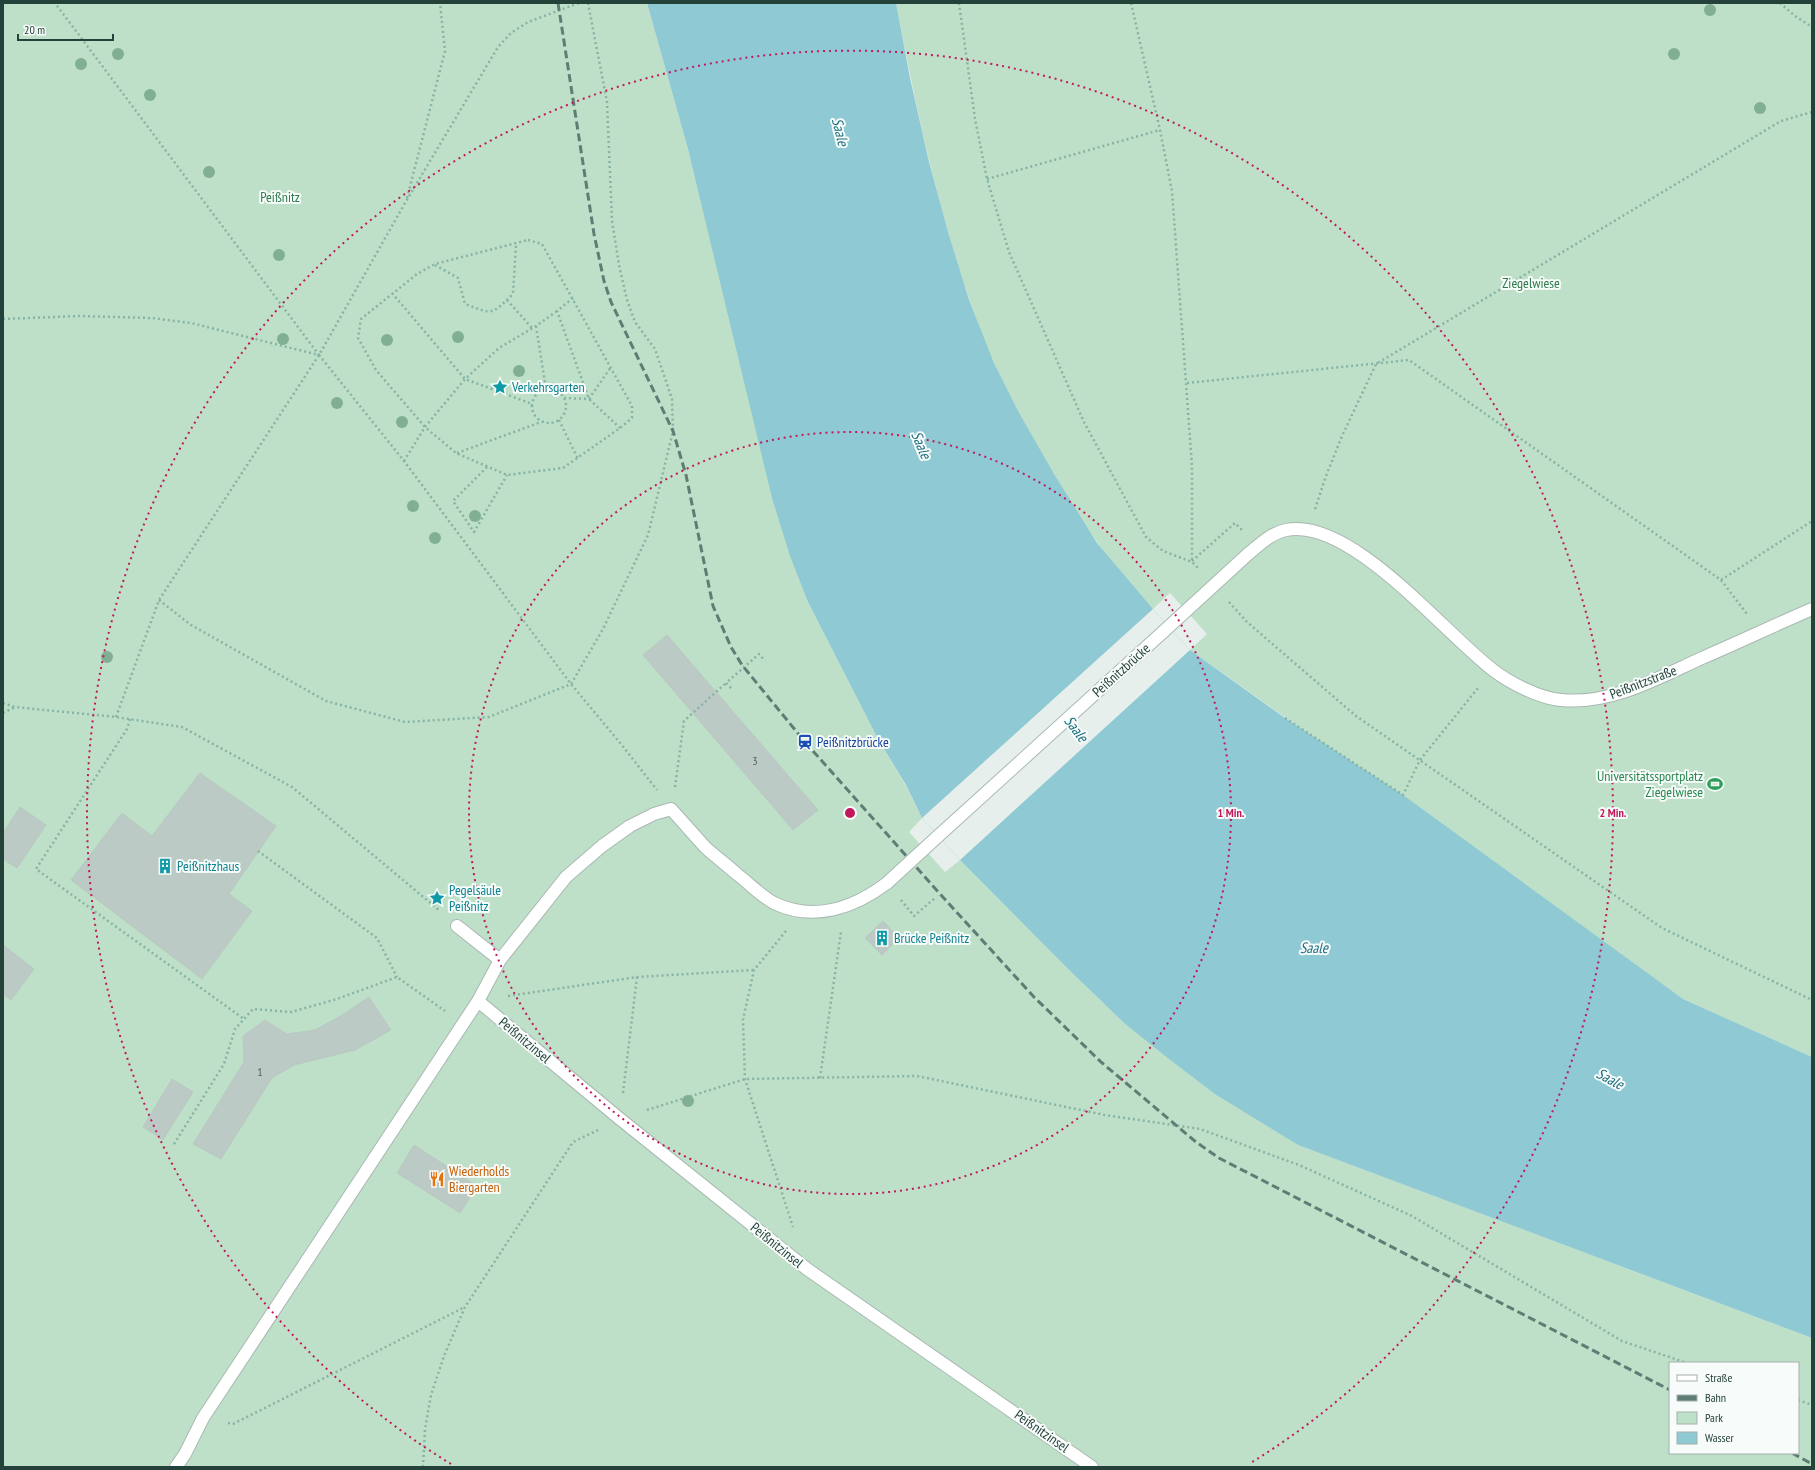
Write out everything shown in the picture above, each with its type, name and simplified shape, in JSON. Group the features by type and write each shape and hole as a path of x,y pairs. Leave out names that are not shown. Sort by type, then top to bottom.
{"lane":[{"name":"Peißnitzbrücke","path":"887,883 1248,554 1265,540 1280,532 1308,530"},
{"name":"Peißnitzstraße","path":"1308,530 1325,534 1367,558 1492,670 1519,686 1558,700 1586,700 1618,694 1634,689 1812,609"},
{"path":"176,1467 185,1454 203,1418 478,1001 500,960 566,878 602,846 630,826 654,814 671,809 706,848 762,894 779,905 790,909 804,911 830,911 844,908 872,894 887,883"},
{"path":"457,926 500,960"},
{"name":"Peißnitzinsel","path":"478,1001 620,1119 807,1269 1092,1467"}],"path":[{"path":"56,3 319,355 404,461 571,684 621,744 671,809"},
{"path":"406,203 445,51 440,3"},
{"path":"116,717 159,600 319,355 498,47 511,33 528,22 579,3"},
{"path":"159,600 191,625 326,702 405,722 489,717 571,684 603,628 648,535 673,431 672,399 655,349 635,322 627,300 619,265 612,221 607,102 588,3"},
{"path":"959,3 975,118 987,179 1009,252 1088,429 1146,537 1162,551 1192,562 1202,572"},
{"path":"1131,3 1160,130 1172,191 1192,466 1192,562"},
{"path":"1780,3 1795,16 1812,27"},
{"path":"1308,530 1329,469 1376,364 1781,121 1812,112"},
{"path":"987,179 1160,130"},
{"path":"528,240 542,244 632,406 632,418 578,459 563,468 507,475 456,453 426,427 376,370 358,338 361,319 417,274 435,264 528,240"},
{"path":"435,264 458,278 465,304 487,312 499,308 513,294 516,244"},
{"path":"392,293 465,379 532,404"},
{"path":"404,461 426,427 465,379 499,348 536,326 573,298"},
{"path":"507,300 533,328"},
{"path":"557,311 589,399 620,428"},
{"path":"3,319 79,316 152,318 191,323 319,355"},
{"path":"536,326 546,389"},
{"path":"1187,383 1410,360 1721,580 1760,632"},
{"path":"589,399 611,367"},
{"path":"456,453 540,422 549,424 559,420 566,410 566,404 564,398 557,391 546,389 536,394 532,404 534,415 540,422"},
{"path":"564,398 589,399"},
{"path":"559,420 578,459"},
{"path":"487,467 453,501 474,532 507,475"},
{"path":"1721,580 1812,521"},
{"path":"1192,562 1218,537"},
{"path":"1227,600 1247,622 1356,716 1662,928 1812,1000"},
{"path":"671,809 684,721 759,654 765,661"},
{"path":"1285,718 1403,795 1420,760 1492,670"},
{"path":"726,683 731,688"},
{"path":"3,703 15,707 116,717 182,727 292,787 457,926"},
{"path":"3,713 15,707"},
{"path":"130,719 127,729 36,869 244,1019"},
{"path":"258,851 377,938 397,977 463,1023"},
{"path":"887,883 914,916 935,898"},
{"path":"820,1078 844,908"},
{"path":"794,1231 745,1079 743,1020 754,970 804,911"},
{"path":"478,1001 636,977 754,970"},
{"path":"174,1144 224,1064 235,1029 253,1009 291,1012 337,999 397,977"},
{"path":"620,1119 636,977"},
{"path":"423,1467 425,1429 431,1395 444,1356 465,1307 574,1142 620,1119 745,1079 917,1076 1105,1115 1200,1129 1299,1164 1412,1216 1622,1341 1684,1362"},
{"path":"203,1418 233,1424 465,1307"},
{"path":"1799,1400 1812,1405"}],"green space":[{"name":"Peißnitz","path":"3,3 647,3 688,149 808,602 878,739 906,786 922,818 909,832 945,872 960,860 1124,1023 1298,1145 1812,1338 1812,1467 3,1467"},
{"name":"Ziegelwiese","path":"896,3 1812,3 1812,1057 1683,999 1190,650 1207,634 1170,593 1153,609 1110,560 1059,485 1024,425 994,363 981,331 957,263 936,190"}],"water":[{"name":"Saale","path":"647,3 896,3 910,78 929,162 948,232 969,300 994,363 1018,411 1054,474 1097,543 1153,609 1190,650 1285,718 1403,795 1683,999 1812,1057 1812,1338 1298,1145 1215,1094 1124,1023 960,860 922,818 906,785 878,739 808,602 790,556 772,498 688,149"}],"pier":[{"path":"1153,609 1190,650 960,860 922,818"}],"building":[{"path":"667,635 818,810 793,830 643,655"},
{"name":"Peißnitzhaus","path":"200,773 276,826 229,894 252,911 202,979 71,880 122,813 152,836"},
{"path":"20,807 46,825 17,868 3,859 3,833"},
{"name":"Brücke Peißnitz","path":"883,921 899,938 882,955 865,938"},
{"path":"3,945 34,969 11,1000 3,994"},
{"path":"369,997 391,1030 355,1050 294,1065 272,1078 221,1159 193,1144 244,1062 243,1036 265,1020 287,1034 315,1030 339,1017"},
{"path":"172,1079 193,1092 163,1140 143,1127"},
{"name":"Wiederholds Biergarten","path":"414,1145 477,1186 460,1213 397,1173"}],"railway":[{"path":"558,3 594,234 604,281 611,302 673,431 686,475 713,606 731,647 742,665 805,742 1034,997 1101,1062 1196,1142 1219,1158 1669,1389"},
{"path":"1794,1454 1812,1464"}],"place":[{"name":"Verkehrsgarten","path":"500,387"},
{"name":"Peißnitzbrücke","path":"805,742"},
{"name":"Universitätssportplatz Ziegelwiese","path":"1715,784"},
{"name":"Peißnitzhaus","path":"165,866"},
{"name":"Pegelsäule Peißnitz","path":"437,898"},
{"name":"Brücke Peißnitz","path":"882,938"},
{"name":"Wiederholds Biergarten","path":"437,1179"}]}
